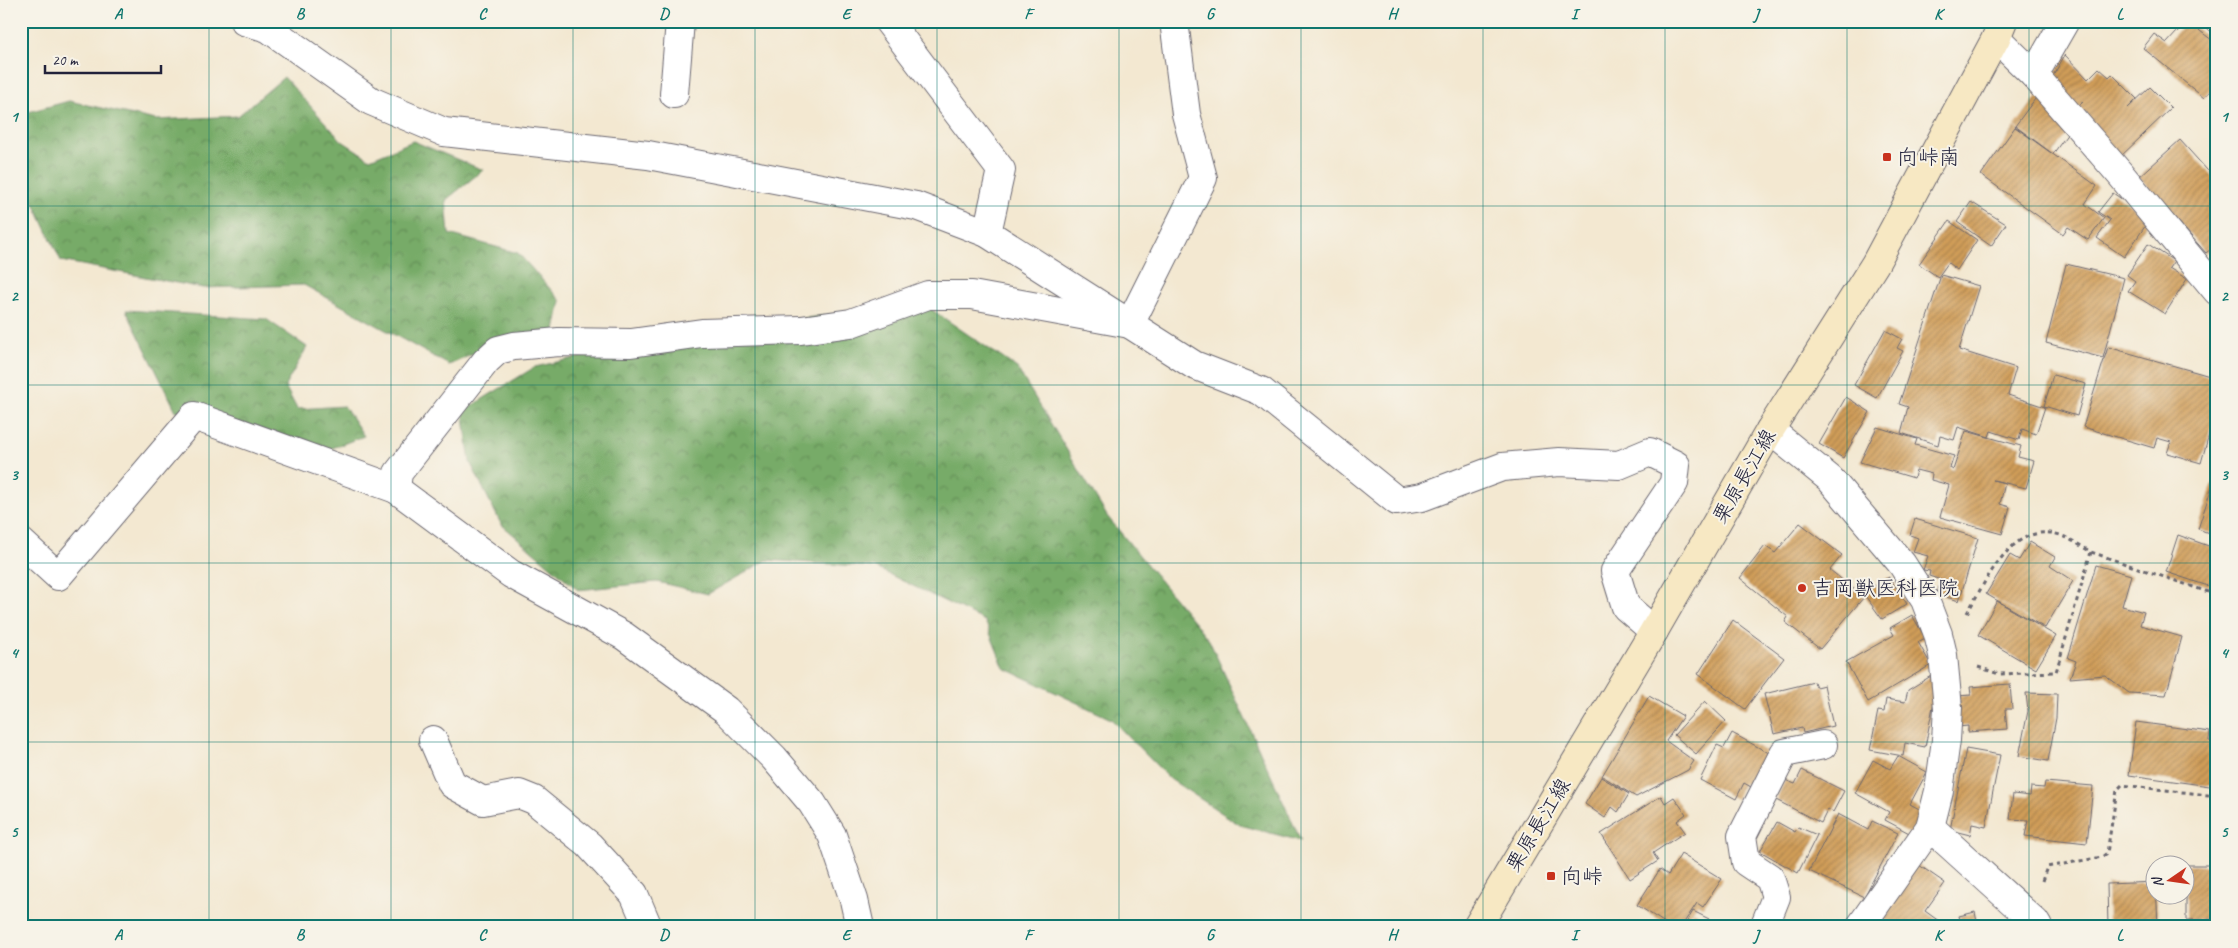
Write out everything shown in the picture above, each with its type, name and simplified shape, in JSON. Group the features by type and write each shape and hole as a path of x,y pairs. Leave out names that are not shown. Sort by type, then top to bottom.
{"main road":[{"name":"栗原長江線","path":"1477,927 1654,631 1770,430 1875,264 1999,30"}],"street":[{"path":"244,21 268,28 371,101 444,132 648,155 916,206 987,233 1194,365 1261,391 1397,501 1422,497 1502,467 1559,462 1619,465 1650,452 1676,465 1674,484 1615,571 1626,607 1654,631"},
{"path":"674,94 680,21"},
{"path":"888,21 1001,170 987,233"},
{"path":"1130,324 1203,178 1186,114 1174,21"},
{"path":"2034,75 2065,21"},
{"path":"1999,30 2034,75 2121,175 2217,291"},
{"path":"396,490 398,473 486,361 498,350 514,346 559,342 631,343 702,333 801,330 851,323 928,295 972,295 1130,324"},
{"path":"21,542 58,576 194,416 396,490 511,574 624,636 726,710 774,758 812,803 832,835 854,900 860,927"},
{"path":"1770,430 1830,479 1902,564 1924,600 1938,634 1943,655 1948,708 1946,740 1939,791 1930,827 1860,927"},
{"path":"433,740 452,784 483,801 519,794 534,800 589,845 634,894 648,927"},
{"path":"1764,927 1776,898 1770,878 1746,862 1742,836 1784,753 1823,745"},
{"path":"1930,827 2033,922"}],"path":[{"path":"2091,552 2056,672 1998,674 1943,655 1995,564 2006,551 2033,535 2058,535 2073,540 2091,552 2217,594"},
{"path":"2033,922 2047,867 2102,857 2107,853 2117,790 2122,785 2217,796"}],"green space":[{"path":"284,77 342,141 370,159 413,141 483,170 446,200 449,234 518,253 561,301 554,336 482,350 449,365 304,285 203,288 61,261 21,175 21,114 69,101 156,120 238,116"},
{"path":"922,303 1017,368 1107,516 1209,640 1301,841 1240,825 1170,779 1111,719 1004,668 985,621 874,567 767,560 708,594 657,582 578,590 501,524 470,462 463,411 535,367 681,334"},
{"path":"126,310 266,319 307,347 285,386 297,409 344,406 364,436 322,452 176,411"}],"building":[{"path":"2187,21 2217,44 2217,83 2204,98 2143,48 2154,34 2167,43"},
{"path":"2199,21 2217,21 2217,37"},
{"path":"2065,55 2088,79 2099,68 2109,77 2112,74 2137,99 2128,108 2150,87 2171,108 2117,160 2050,81"},
{"path":"2217,85 2217,98 2210,91"},
{"path":"2038,95 2071,129 2053,154 2015,126"},
{"path":"2015,127 2097,186 2085,204 2104,218 2088,240 2068,227 2063,234 1981,175"},
{"path":"2180,140 2217,181 2217,244 2206,253 2139,177"},
{"path":"2113,193 2150,219 2124,257 2097,238 2110,220 2098,212"},
{"path":"1971,202 2006,224 1991,246 1957,222"},
{"path":"1949,221 1977,240 1957,270 1948,263 1938,277 1919,264"},
{"path":"2148,244 2174,261 2169,268 2187,279 2165,314 2128,291 2135,281 2127,275"},
{"path":"2066,264 2124,278 2103,358 2046,343"},
{"path":"1941,275 1979,286 1959,350 2016,368 2008,395 2045,407 2036,434 2022,429 2019,440 1991,431 1989,437 1958,427 1954,440 1940,436 1938,445 1901,433 1908,407 1899,404"},
{"path":"1885,330 1902,339 1897,348 1903,351 1877,398 1854,385"},
{"path":"2108,347 2217,378 2217,429 2211,427 2201,463 2167,453 2171,442 2157,438 2154,448 2083,427"},
{"path":"2053,375 2086,384 2077,416 2044,406"},
{"path":"1846,397 1870,412 1843,458 1819,444"},
{"path":"1877,427 1917,439 1915,445 1954,456 1950,468 1953,470 1966,431 2021,446 2018,457 2034,461 2026,488 1993,480 2005,483 2000,504 2010,507 2002,534 1940,517 1949,485 1931,480 1932,474 1916,470 1914,478 1860,462"},
{"path":"2217,474 2217,536 2198,529"},
{"path":"1915,519 1978,538 1959,601 1937,594 1941,580 1929,576 1930,571 1923,570 1928,556 1913,552 1918,538 1910,535"},
{"name":"吉岡獣医科医院","path":"1800,523 1842,555 1830,570 1864,597 1820,649 1785,622 1788,617 1740,578 1765,546 1775,553"},
{"path":"2178,535 2217,549 2217,589 2166,572"},
{"path":"2030,542 2055,557 2050,566 2073,581 2045,628 1986,594 2010,555 2019,560"},
{"path":"2096,565 2131,575 2122,606 2144,612 2140,625 2182,637 2166,695 2129,693 2105,675 2070,678 2076,661 2068,658"},
{"path":"1889,577 1907,604 1882,619 1863,593"},
{"path":"1997,601 2056,636 2036,669 1978,635"},
{"path":"1912,615 1925,638 1918,642 1931,665 1868,702 1846,662 1894,635 1890,628"},
{"path":"1733,620 1784,658 1745,709 1698,674"},
{"path":"1931,676 1935,696 1925,747 1905,743 1903,756 1870,750 1878,711 1884,712 1886,699 1905,702 1908,690"},
{"path":"1814,682 1816,687 1824,685 1833,726 1803,733 1802,728 1774,734 1764,694"},
{"path":"2010,684 2012,709 2005,709 2007,729 1968,732 1968,726 1958,727 1957,696 1971,695 1970,687"},
{"path":"2026,693 2057,694 2056,718 2048,761 2019,756 2028,711"},
{"path":"1649,696 1683,716 1666,741 1694,761 1688,770 1636,797 1602,776"},
{"path":"1705,701 1726,721 1696,754 1674,735"},
{"path":"2136,722 2210,732 2209,741 2217,742 2217,787 2129,775"},
{"path":"1732,733 1769,753 1751,787 1744,783 1736,799 1700,780 1717,745 1724,748"},
{"path":"1966,749 2000,755 1986,827 1972,824 1970,835 1950,830"},
{"path":"1898,756 1927,772 1910,804 1923,811 1911,834 1885,820 1889,812 1855,793 1873,760 1890,769"},
{"path":"1802,770 1844,791 1833,812 1828,809 1821,823 1776,800 1785,780 1795,784"},
{"path":"1601,777 1629,794 1618,812 1612,807 1605,818 1585,804"},
{"path":"2045,782 2093,786 2087,843 2025,836 2028,820 2010,819 2013,794 2030,796 2031,787 2044,788"},
{"path":"1661,796 1665,803 1674,797 1686,814 1677,821 1685,832 1653,853 1658,861 1630,879 1601,834"},
{"path":"1838,814 1868,830 1872,821 1898,833 1864,897 1809,871"},
{"path":"1777,822 1795,832 1798,827 1817,835 1798,873 1760,851"},
{"path":"1681,854 1722,879 1703,907 1697,903 1681,927 1671,927 1637,905 1660,869 1668,875"},
{"path":"1916,863 1945,883 1925,911 1947,927 1895,927 1879,915"},
{"path":"2196,865 2217,865 2217,919 2186,920 2186,906 2196,906"},
{"path":"2146,882 2146,906 2157,906 2158,927 2108,927 2107,884"},
{"path":"1693,911 1709,919 1705,927 1684,927"},
{"path":"1975,912 1978,927 1962,927 1959,916"}],"place":[{"name":"向峠南","path":"1887,157"},
{"name":"吉岡獣医科医院","path":"1802,588"},
{"name":"向峠","path":"1551,876"}]}
